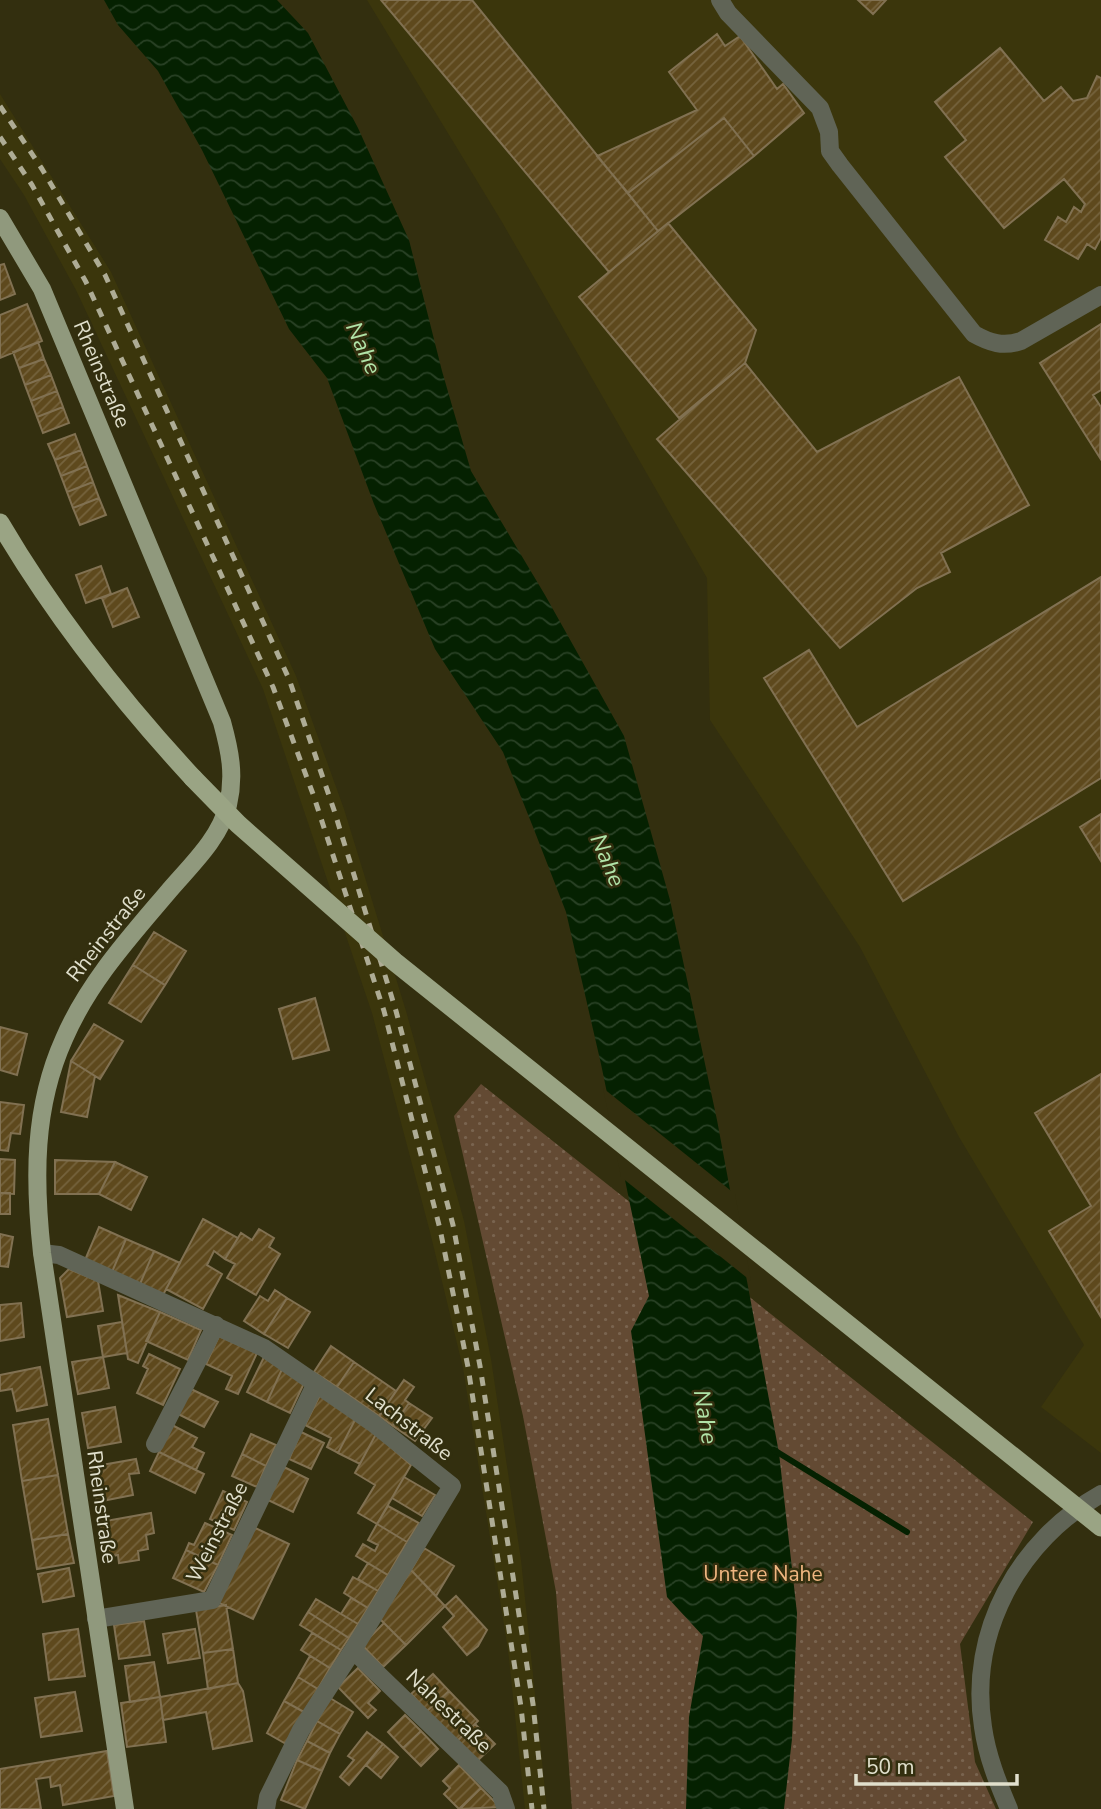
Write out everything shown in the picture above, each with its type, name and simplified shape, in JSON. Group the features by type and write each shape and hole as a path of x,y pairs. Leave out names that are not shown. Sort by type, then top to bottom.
{"highway":[{"path":"0,523 93,662 145,725 238,824 395,962 1101,1527"}],"main road":[{"name":"Rheinstraße","path":"0,218 42,289 86,393 222,722 231,756 233,778 228,808 210,842 113,957 85,998 64,1040 40,1119 36,1199 42,1254 125,1809"}],"street":[{"path":"720,0 728,13 820,108 829,132 830,150 840,165 974,334 992,343 1010,344 1021,341 1101,295"},
{"name":"Lachstraße","path":"42,1254 60,1255 264,1348 373,1423 452,1486 301,1731 268,1797 266,1809"},
{"path":"155,1444 216,1325"},
{"name":"Weinstraße","path":"96,1619 212,1600 316,1383"},
{"path":"1009,1809 986,1746 982,1725 981,1682 988,1636 1006,1589 1034,1548 1071,1513 1101,1494"},
{"name":"Nahestraße","path":"353,1650 500,1792 506,1809"}],"shaded area":[{"path":"367,0 1101,0 1101,1453 1041,1407 1084,1345 959,1137 860,947 710,720 707,578 502,222"},
{"path":"0,94 111,272 296,676 344,809 406,1011 464,1221 491,1359 521,1560 547,1809 525,1809 508,1650 463,1368 372,1013 263,689 76,290 24,195 0,159"}],"green space":[{"name":"Untere Nahe","path":"481,1084 1033,1522 960,1644 975,1762 996,1809 572,1809 556,1592 523,1416 454,1116"}],"water":[{"name":"Nahe","path":"104,0 277,0 308,33 358,128 409,240 471,471 624,736 670,900 717,1120 779,1453 797,1613 792,1739 784,1809 686,1809 689,1717 703,1636 667,1597 631,1331 649,1296 566,912 503,752 435,649 374,504 327,378 289,329 202,150 158,71 118,25"}],"pier":[{"path":"603,1088 735,1194 751,1281 621,1177"}],"building":[{"path":"381,0 472,0 658,231 609,272"},
{"path":"858,0 886,0 873,14"},
{"path":"717,34 725,46 740,36 777,89 783,84 804,113 754,156 724,118 628,193 597,156 697,110 669,72"},
{"path":"1000,48 1044,101 1061,87 1073,101 1087,98 1097,76 1101,78 1101,238 1095,249 1087,244 1078,259 1045,240 1058,217 1066,222 1074,207 1081,212 1085,204 1064,179 1004,228 945,157 966,140 935,102"},
{"path":"724,118 754,156 658,231 628,193"},
{"path":"668,223 756,330 745,363 679,418 579,297"},
{"path":"4,264 15,294 0,300 0,265"},
{"path":"27,304 42,341 0,358 0,315"},
{"path":"1101,324 1101,390 1093,395 1101,407 1100,458 1040,363"},
{"path":"38,342 44,359 19,368 13,352"},
{"path":"44,359 51,375 25,385 19,368"},
{"path":"745,363 817,452 959,377 1029,505 941,553 950,572 917,588 840,648 657,439"},
{"path":"51,375 57,391 31,401 25,385"},
{"path":"57,391 63,407 37,417 31,401"},
{"path":"63,407 69,423 43,433 37,417"},
{"path":"75,434 81,450 55,460 48,444"},
{"path":"81,450 87,466 61,476 55,460"},
{"path":"87,466 93,482 67,492 61,476"},
{"path":"93,482 99,498 73,508 67,492"},
{"path":"99,498 106,515 80,525 73,508"},
{"path":"101,566 111,594 86,603 76,575"},
{"path":"1101,577 1101,778 903,901 764,678 809,650 857,727"},
{"path":"127,588 139,617 113,627 102,598"},
{"path":"1101,814 1101,861 1080,827"},
{"path":"154,932 186,951 165,985 133,965"},
{"path":"133,965 165,985 141,1022 109,1003"},
{"path":"315,998 329,1050 293,1059 279,1009"},
{"path":"94,1024 123,1041 100,1079 71,1061"},
{"path":"0,1027 27,1034 17,1075 0,1070"},
{"path":"71,1061 95,1076 87,1117 61,1112"},
{"path":"1101,1074 1101,1317 1049,1231 1091,1206 1035,1113"},
{"path":"0,1102 24,1105 20,1134 11,1133 8,1151 0,1150"},
{"path":"0,1159 15,1160 14,1194 0,1193"},
{"path":"55,1160 115,1162 99,1194 55,1194"},
{"path":"115,1162 147,1177 131,1210 99,1194"},
{"path":"0,1193 10,1193 10,1214 0,1214"},
{"path":"203,1219 238,1238 225,1259 214,1251 207,1265 222,1274 203,1309 166,1289"},
{"path":"99,1227 126,1239 112,1272 85,1260"},
{"path":"259,1229 274,1238 269,1247 280,1254 256,1295 227,1278 235,1264 225,1259 241,1233 252,1240"},
{"path":"0,1234 13,1237 8,1267 0,1266"},
{"path":"126,1239 154,1251 140,1284 112,1272"},
{"path":"154,1251 180,1263 163,1295 140,1284"},
{"path":"69,1269 98,1281 103,1311 67,1317 60,1278"},
{"path":"275,1290 287,1298 264,1334 244,1321 260,1296 268,1301"},
{"path":"118,1295 160,1312 138,1363 128,1359"},
{"path":"287,1298 310,1312 288,1348 264,1334"},
{"path":"21,1303 24,1337 0,1341 0,1305"},
{"path":"160,1312 201,1330 188,1360 146,1341"},
{"path":"122,1322 127,1353 103,1357 98,1326"},
{"path":"219,1336 257,1353 238,1394 226,1389 232,1376 206,1364"},
{"path":"331,1346 354,1362 337,1387 314,1372"},
{"path":"149,1354 180,1369 163,1405 137,1393 148,1369 143,1366"},
{"path":"103,1357 109,1388 78,1394 72,1362"},
{"path":"264,1357 283,1367 267,1402 247,1392"},
{"path":"354,1362 396,1391 379,1416 337,1387"},
{"path":"40,1367 47,1405 17,1411 12,1389 0,1391 0,1375"},
{"path":"283,1367 305,1381 290,1413 267,1402"},
{"path":"404,1380 414,1387 405,1400 409,1403 393,1426 379,1416"},
{"path":"191,1389 218,1402 204,1427 178,1414"},
{"path":"321,1393 356,1418 338,1453 327,1447 331,1438 305,1425"},
{"path":"409,1403 432,1418 415,1441 393,1426"},
{"path":"115,1407 121,1442 88,1448 82,1413"},
{"path":"356,1418 376,1434 360,1464 338,1453"},
{"path":"48,1419 58,1475 22,1481 13,1425"},
{"path":"172,1425 197,1438 192,1447 204,1453 196,1470 159,1452"},
{"path":"301,1432 324,1443 311,1469 289,1459"},
{"path":"251,1434 276,1445 266,1466 242,1454"},
{"path":"376,1434 411,1465 377,1524 358,1513 375,1485 355,1473"},
{"path":"159,1452 204,1474 195,1493 150,1471"},
{"path":"242,1454 266,1466 257,1487 232,1476"},
{"path":"136,1459 139,1473 129,1474 133,1495 97,1502 90,1467"},
{"path":"284,1467 308,1479 293,1512 268,1500"},
{"path":"58,1475 68,1534 32,1540 22,1481"},
{"path":"404,1477 435,1495 422,1516 392,1498"},
{"path":"223,1491 247,1502 234,1530 210,1519"},
{"path":"388,1506 419,1523 407,1542 377,1524"},
{"path":"151,1513 154,1533 146,1535 148,1549 138,1551 139,1560 119,1563 118,1555 106,1557 100,1522"},
{"path":"205,1523 232,1535 218,1565 186,1550 189,1543 194,1545"},
{"path":"377,1524 407,1542 388,1575 356,1556 363,1544 375,1551 378,1545 368,1540"},
{"path":"253,1527 289,1544 253,1619 217,1602"},
{"path":"68,1534 74,1563 37,1569 32,1540"},
{"path":"424,1548 454,1566 436,1596 411,1570"},
{"path":"186,1550 218,1565 204,1592 173,1578"},
{"path":"368,1563 388,1575 378,1591 358,1579"},
{"path":"69,1568 74,1596 43,1602 38,1574"},
{"path":"411,1570 445,1606 406,1645 380,1619"},
{"path":"353,1577 378,1591 368,1608 344,1593"},
{"path":"456,1596 487,1630 478,1646 467,1655 443,1627 454,1616 445,1606"},
{"path":"351,1598 368,1608 358,1624 341,1614"},
{"path":"316,1599 358,1624 349,1638 308,1612"},
{"path":"226,1605 233,1649 203,1653 196,1610"},
{"path":"308,1612 349,1638 341,1650 300,1625"},
{"path":"144,1621 150,1655 119,1659 114,1625"},
{"path":"384,1623 406,1645 383,1667 362,1645"},
{"path":"78,1629 85,1676 49,1680 43,1634"},
{"path":"195,1629 200,1658 168,1663 163,1634"},
{"path":"312,1633 341,1650 330,1668 301,1650"},
{"path":"233,1649 238,1683 208,1689 203,1653"},
{"path":"310,1656 330,1668 318,1689 298,1677"},
{"path":"154,1662 160,1697 130,1702 125,1666"},
{"path":"358,1668 380,1691 368,1703 376,1710 368,1718 338,1687"},
{"path":"433,1674 449,1691 427,1711 411,1694"},
{"path":"298,1677 318,1689 304,1712 284,1701"},
{"path":"238,1683 243,1691 252,1741 213,1749 206,1712 163,1720 160,1697"},
{"path":"449,1691 478,1721 456,1742 427,1711"},
{"path":"75,1692 82,1731 41,1737 35,1698"},
{"path":"160,1697 166,1742 127,1747 121,1703"},
{"path":"330,1698 353,1712 340,1734 317,1721"},
{"path":"284,1701 304,1712 286,1744 267,1733"},
{"path":"405,1715 421,1731 403,1748 388,1732"},
{"path":"317,1721 340,1734 330,1753 307,1741"},
{"path":"475,1724 495,1744 476,1762 456,1742"},
{"path":"421,1731 438,1749 421,1766 403,1748"},
{"path":"367,1732 383,1744 349,1785 340,1777 354,1760 348,1756"},
{"path":"307,1741 330,1753 322,1771 297,1760"},
{"path":"383,1744 398,1757 381,1778 366,1765"},
{"path":"107,1751 114,1796 63,1805 60,1785 51,1787 50,1777 36,1779 41,1809 0,1809 0,1769"},
{"path":"297,1760 322,1771 305,1809 281,1800"},
{"path":"459,1765 481,1788 459,1809 444,1794 450,1788 443,1781"},
{"path":"481,1788 500,1807 460,1809"}],"waterway":[{"path":"774,1450 907,1532"}],"railway":[{"path":"0,106 42,169 105,275 289,679 334,810 396,1011 453,1225 480,1366 533,1704 544,1809"},
{"path":"0,137 32,185 86,282 273,687 313,794 384,1011 440,1229 468,1367 521,1707 532,1809"}]}
